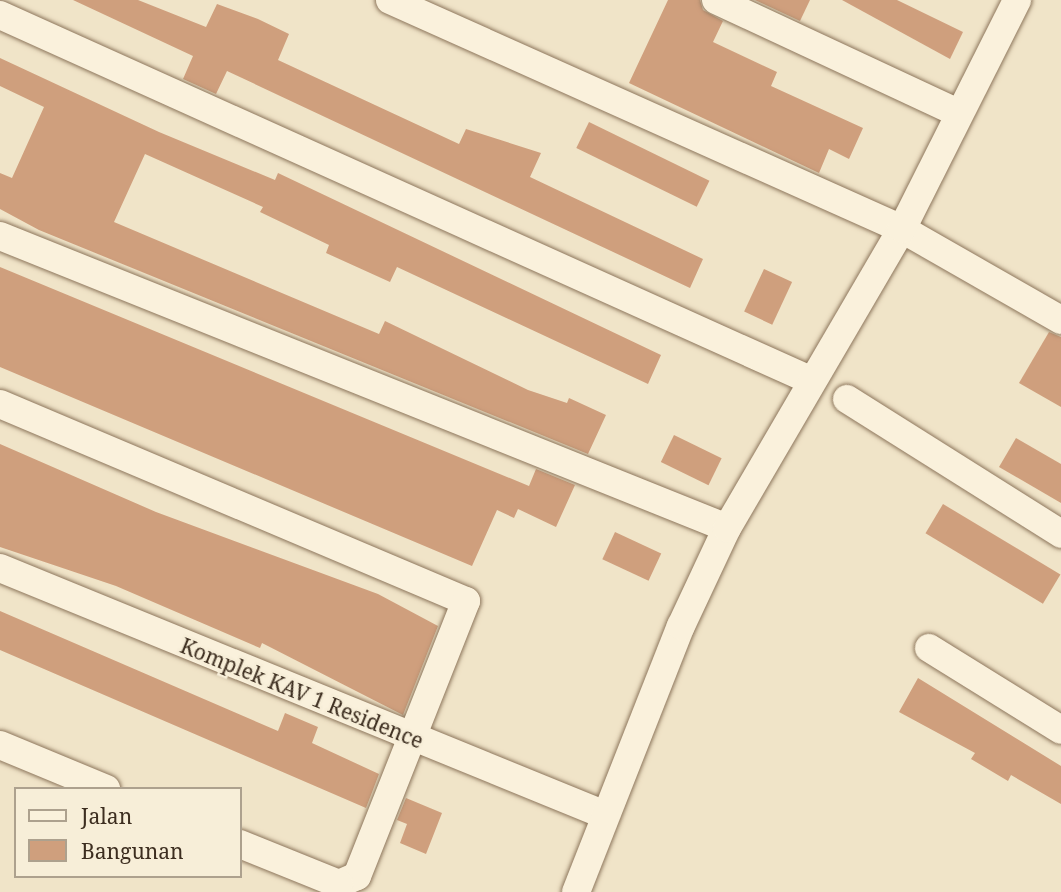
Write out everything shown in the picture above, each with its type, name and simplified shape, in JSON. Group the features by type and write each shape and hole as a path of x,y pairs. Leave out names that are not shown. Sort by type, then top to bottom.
{"street":[{"path":"390,0 902,229 1061,320"},
{"path":"716,0 958,113"},
{"path":"576,892 605,815 727,527 810,380 902,229 1017,0"},
{"path":"0,15 810,380"},
{"path":"0,236 727,527"},
{"path":"848,399 1061,534"},
{"path":"0,404 463,597 468,609 352,881 339,884 242,845"},
{"name":"Komplek KAV 1 Residence","path":"0,568 412,739 605,815"},
{"path":"929,648 1061,730"},
{"path":"0,745 101,787"}],"building":[{"path":"73,0 138,0 206,27 217,4 258,19 289,34 278,60 459,144 466,129 541,153 530,177 703,259 690,288 227,71 216,94 183,79 193,56"},
{"path":"668,0 700,0 703,10 723,21 713,42 777,72 771,86 863,128 849,159 829,149 819,173 629,83"},
{"path":"755,0 810,0 800,21"},
{"path":"842,0 897,0 963,32 950,59"},
{"path":"0,58 159,132 275,180 278,173 661,355 648,384 397,267 390,282 326,253 329,245 260,212 263,207 145,154 114,222 379,334 385,321 528,390 567,403 569,398 606,415 588,454 39,230 0,209 0,173 12,178 44,107 0,86"},
{"path":"589,122 709,181 697,207 576,148"},
{"path":"0,267 529,486 536,469 575,485 556,527 518,509 514,518 497,510 472,566 0,367"},
{"path":"764,269 792,282 772,325 744,312"},
{"path":"1049,332 1061,337 1061,407 1019,383"},
{"path":"674,435 722,458 708,485 661,462"},
{"path":"1016,438 1061,464 1061,503 999,467"},
{"path":"0,444 156,512 378,594 438,626 403,715 262,643 260,648 116,586 0,547"},
{"path":"943,504 1060,575 1043,604 925,533"},
{"path":"615,532 661,554 649,581 602,559"},
{"path":"0,611 278,731 285,713 318,727 312,743 379,774 366,808 0,650"},
{"path":"918,678 1061,766 1061,804 1011,775 1008,781 971,759 975,753 899,712"},
{"path":"406,798 442,813 426,854 400,843 407,824 397,820"}]}
